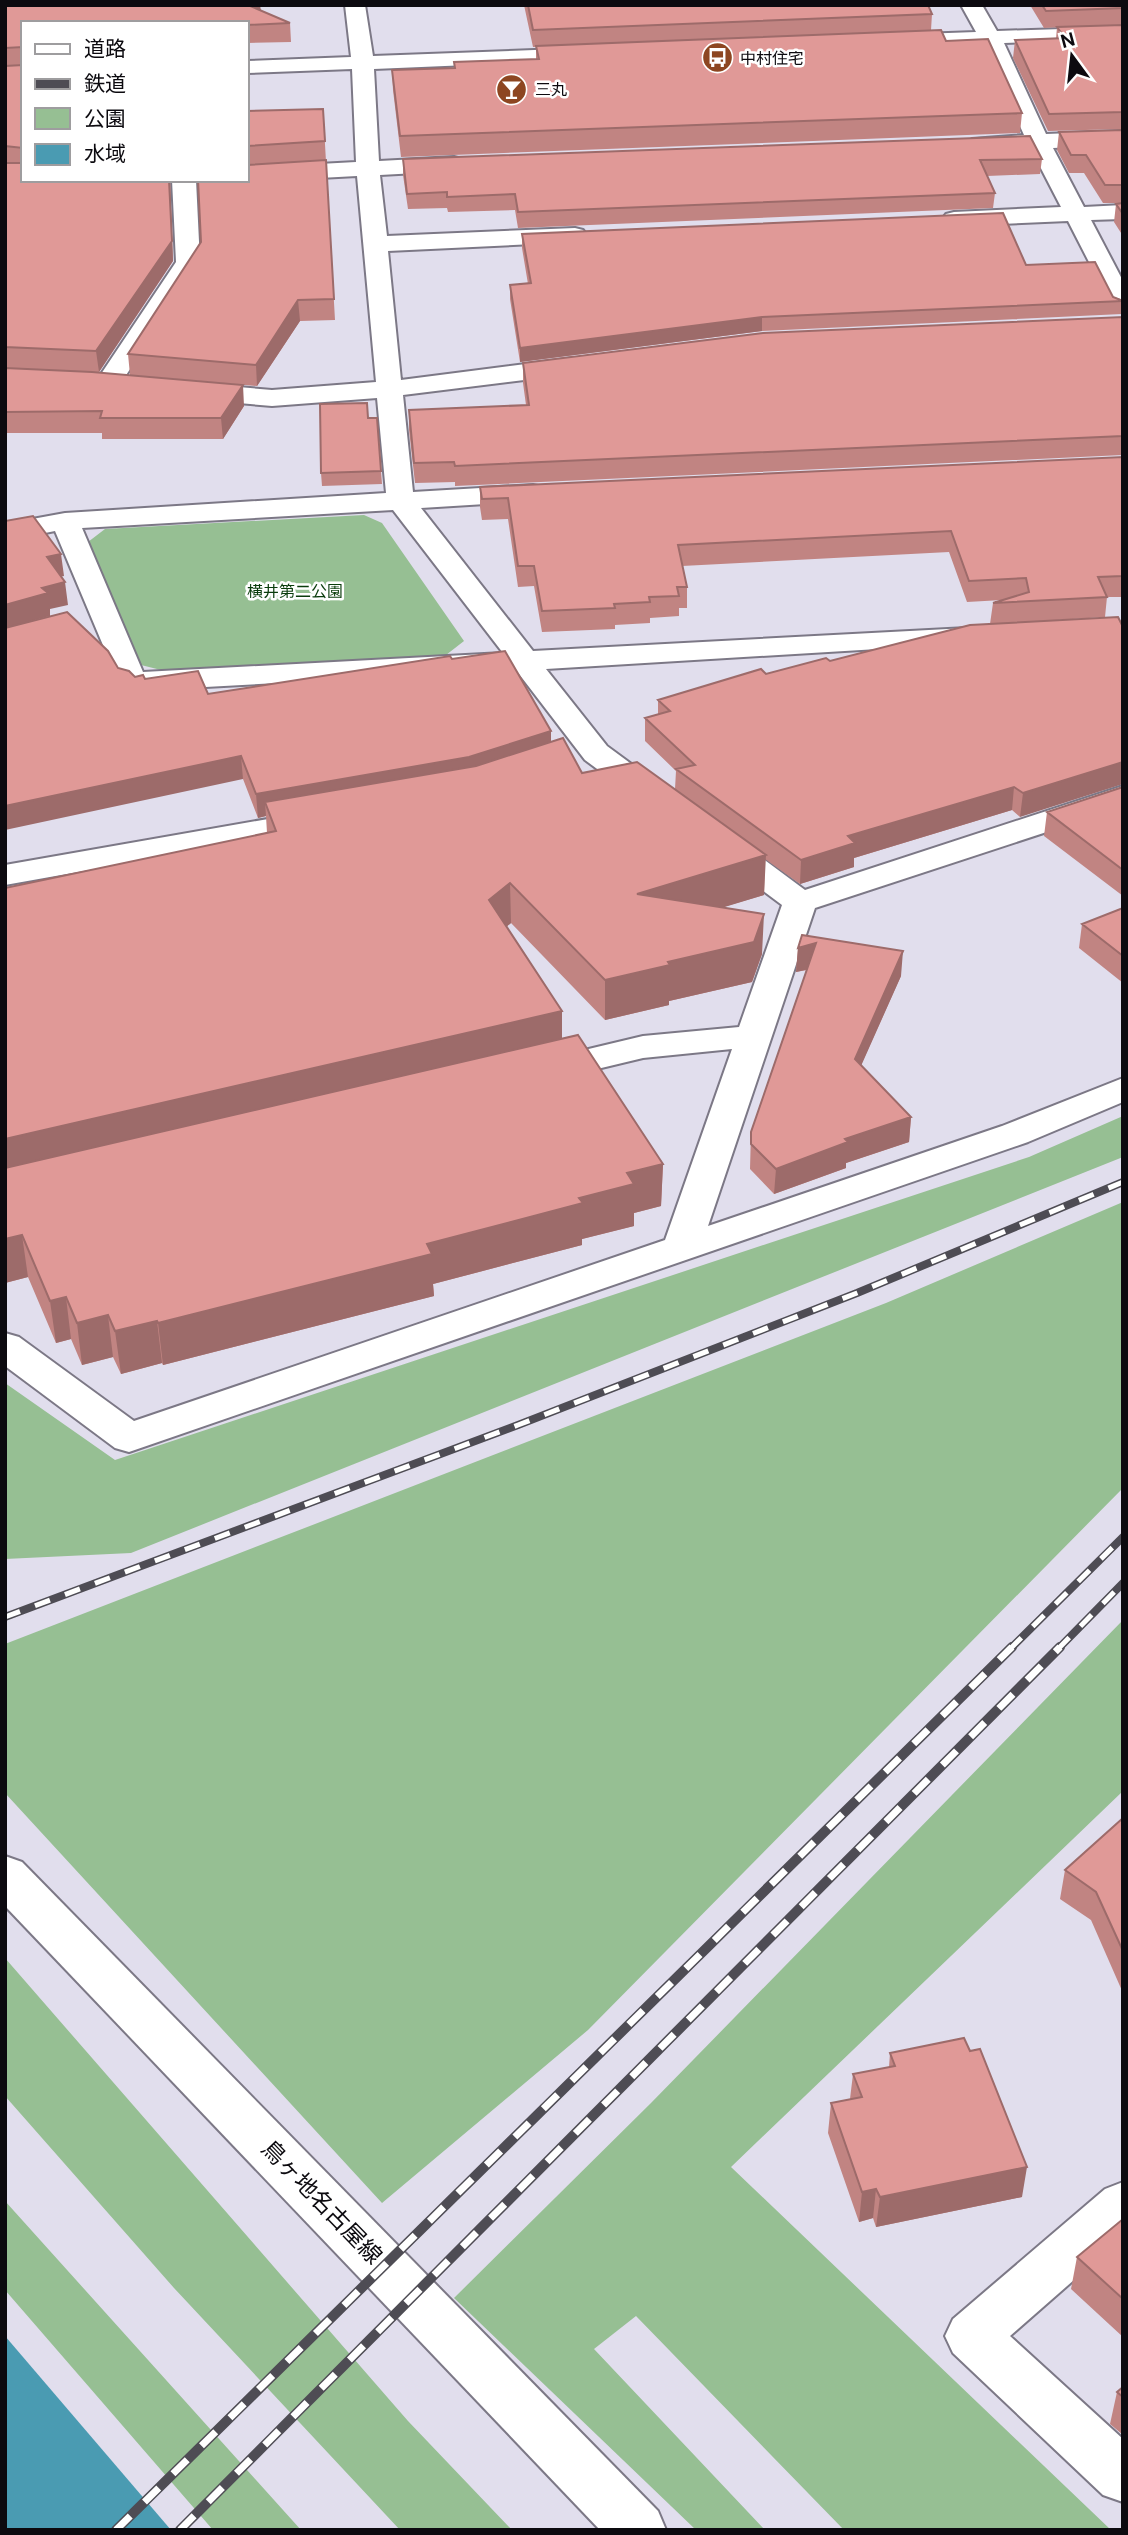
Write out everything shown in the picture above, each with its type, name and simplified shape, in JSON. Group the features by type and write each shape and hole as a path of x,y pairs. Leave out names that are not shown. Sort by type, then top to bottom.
{"street":[{"path":"355,5 363,63 368,167 400,500 525,661 584,757 686,819 800,902"},
{"path":"971,5 990,37 1038,141 1076,214 1118,319"},
{"path":"872,42 1123,33"},
{"path":"248,67 607,53"},
{"path":"957,145 1123,138"},
{"path":"248,175 478,163"},
{"path":"108,383 188,262 184,182"},
{"path":"925,220 1123,212"},
{"path":"377,244 596,234"},
{"path":"163,388 272,398 390,389 594,363"},
{"path":"82,382 135,386"},
{"path":"5,533 65,521 565,492"},
{"path":"65,521 91,616 132,682 991,635"},
{"path":"800,902 1123,796"},
{"path":"5,875 341,816"},
{"path":"681,1248 800,902"},
{"path":"508,1079 643,1048 755,1036"},
{"path":"5,1346 129,1438 1015,1134 1123,1089"},
{"name":"鳥ヶ地名古屋線","path":"5,1875 638,2530"},
{"path":"1123,2205 972,2336 1123,2476"}],"green space":[{"name":"横井第二公園","path":"364,515 382,523 464,641 446,655 161,670 141,665 88,542 105,529"},
{"path":"1123,1116 1123,1157 131,1553 5,1559 5,1383 115,1460 1029,1157"},
{"path":"1123,1202 1123,1488 588,2030 382,2203 5,1793 5,1644 886,1303"},
{"path":"1123,1620 1123,1791 731,2167 1111,2530 844,2530 636,2316 594,2349 765,2530 696,2530 454,2298 651,2103"},
{"path":"5,1958 408,2421 512,2530 400,2530 174,2288 5,2096"},
{"path":"5,2201 301,2530 213,2530 5,2290"}],"water":[{"path":"5,2336 171,2530 5,2530"}],"building":[{"path":"5,5 248,5 290,23 248,25 248,21 21,21 21,47 5,48"},
{"path":"528,5 928,5 932,14 533,30"},
{"path":"1042,5 1123,5 1123,8 1046,11"},
{"path":"1123,25 1123,112 1049,114 1015,40 1065,38 1057,27"},
{"path":"941,30 946,41 988,39 1022,113 400,136 392,70 455,68 454,62 539,59 536,46"},
{"path":"21,65 21,148 5,146 5,66"},
{"path":"323,109 325,141 248,146 248,111"},
{"path":"1123,130 1123,185 1105,185 1086,155 1071,155 1059,132"},
{"path":"1030,136 1042,159 980,160 995,193 518,212 515,194 447,197 447,192 407,194 403,159"},
{"path":"326,160 334,299 298,300 256,365 128,354 201,242 198,182 248,182 248,165"},
{"path":"5,163 21,163 21,182 169,182 172,241 96,351 5,347"},
{"path":"1123,203 1123,214 1116,204"},
{"path":"1003,213 1026,265 1095,262 1113,297 1123,301 762,317 520,348 510,285 531,283 522,234"},
{"path":"1123,317 1123,436 455,466 454,462 414,463 409,410 529,405 523,363 763,333"},
{"path":"5,368 92,372 243,385 221,418 100,418 102,411 5,412"},
{"path":"367,403 368,418 377,418 381,471 321,473 320,404"},
{"path":"1123,457 1123,576 1098,577 1107,597 993,603 1029,592 1026,578 969,581 951,531 678,545 687,587 677,587 679,596 649,597 650,602 614,604 615,608 542,611 534,566 518,566 508,498 482,499 480,487"},
{"path":"33,516 61,554 47,557 65,582 42,588 48,593 5,605 5,521"},
{"path":"67,612 108,651 118,668 129,671 135,677 143,675 145,679 198,671 208,694 450,656 452,659 505,651 551,731 469,757 256,794 241,756 5,806 5,628"},
{"path":"1118,617 1123,627 1123,762 1023,793 1014,787 848,836 855,843 801,860 676,769 695,765 645,718 670,711 658,700 761,669 766,674 826,658 830,661 970,625"},
{"path":"563,738 582,773 637,762 766,855 637,894 764,914 754,942 605,980 510,883 489,900 562,1011 5,1139 5,888 276,831 265,802 476,766"},
{"path":"1123,787 1123,870 1047,812"},
{"path":"1123,908 1123,956 1082,924"},
{"path":"802,935 903,951 855,1059 911,1117 845,1139 848,1142 776,1169 751,1144 751,1132 816,943 798,948"},
{"path":"578,1035 663,1164 627,1173 634,1184 579,1198 583,1203 427,1244 432,1254 158,1323 157,1321 115,1331 108,1315 77,1323 66,1297 50,1301 22,1235 5,1239 5,1168"},
{"path":"1123,1818 1123,1951 1096,1892 1065,1870"},
{"path":"964,2038 970,2051 980,2049 1027,2167 880,2197 876,2189 862,2192 831,2103 862,2097 853,2074 895,2066 890,2053"},
{"path":"1123,2219 1123,2299 1077,2257"}],"railway":[{"path":"5,1617 518,1425 857,1293 1123,1182"},
{"path":"1010,1649 1123,1537"},
{"path":"1058,1649 1123,1583"},
{"path":"116,2530 1012,1647"},
{"path":"180,2530 1060,1647"}],"place":[{"name":"中村住宅","path":"717,58"},
{"name":"三丸","path":"512,89"}]}
